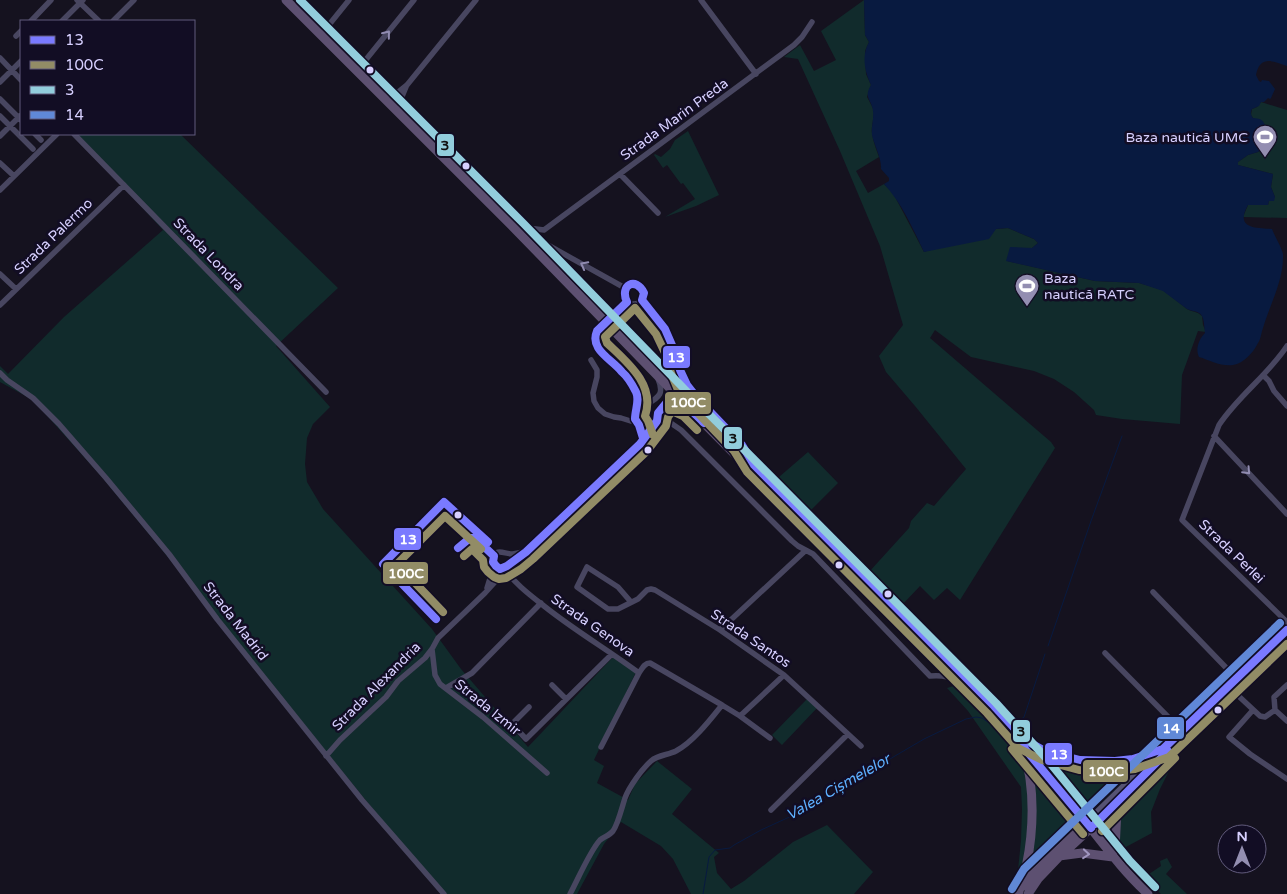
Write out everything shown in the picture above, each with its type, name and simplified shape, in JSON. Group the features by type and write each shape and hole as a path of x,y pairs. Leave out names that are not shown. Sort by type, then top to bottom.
{"main road":[{"path":"286,0 601,313"},
{"path":"292,0 482,189 617,330 654,372 965,686 1023,742 1061,756 1115,762 1133,759 1163,749"},
{"path":"617,330 988,700 1091,824 1134,881 1148,894"},
{"path":"1028,894 1038,879 1163,749 1287,630"},
{"path":"1019,894 1031,876 1120,801 1153,764 1287,635"},
{"path":"1019,894 1028,860 1032,804 1030,777 1023,742"},
{"path":"1114,854 1117,809 1120,801"},
{"path":"1060,856 1082,853 1114,854"}],"street":[{"path":"32,20 52,0"},
{"path":"114,20 134,0"},
{"path":"324,32 349,0"},
{"path":"360,67 414,0"},
{"path":"388,94 396,94 407,85 476,0"},
{"path":"701,0 756,74"},
{"path":"63,20 80,1 98,20"},
{"name":"Strada Marin Preda","path":"544,230 794,45 812,22"},
{"path":"16,36 20,32"},
{"path":"0,58 20,79"},
{"path":"0,82 20,62"},
{"path":"401,108 401,99 407,85"},
{"path":"0,99 20,118 0,136"},
{"path":"0,116 33,149"},
{"path":"35,135 41,140"},
{"path":"0,190 56,135"},
{"name":"Strada Londra","path":"75,135 326,392"},
{"path":"0,163 14,176"},
{"path":"620,174 658,213"},
{"name":"Strada Palermo","path":"0,305 124,185"},
{"path":"482,189 551,247 625,288"},
{"path":"528,228 544,230 544,242"},
{"path":"0,274 16,288"},
{"path":"631,284 638,284 644,290 642,300 640,303 633,304 627,302 624,296 625,288 631,284"},
{"path":"642,300 665,328 687,385 742,445 754,465"},
{"path":"620,308 627,302"},
{"path":"1287,346 1225,416 1214,436 1287,514"},
{"path":"591,360 597,370 592,393 594,401 605,414 646,428 671,423"},
{"path":"611,360 622,371 646,404 655,407 659,414 681,430 792,541 813,554 930,676 949,677 965,686"},
{"path":"621,418 636,410 639,406 658,397 661,386 654,372"},
{"name":"Strada Madrid","path":"0,373 33,398 59,424 106,478 169,554 217,619 326,756 444,894"},
{"path":"1263,375 1287,406"},
{"path":"637,394 634,416 643,438"},
{"path":"526,552 498,552 494,556 493,562 496,567 504,569 526,552 640,444 654,425 665,405 670,401 678,402 690,408"},
{"name":"Strada Perlei","path":"1214,436 1182,520 1287,622"},
{"path":"720,630 806,551"},
{"path":"507,553 510,558 510,564"},
{"name":"Strada Alexandria","path":"485,592 493,562"},
{"path":"588,567 618,587 630,602 618,609 608,608 577,587 588,567"},
{"name":"Strada Alexandria","path":"326,756 340,740 386,697 398,681 425,658 438,638 495,582 504,569"},
{"name":"Strada Genova","path":"504,569 566,623 639,673 645,664 650,663 722,705"},
{"name":"Strada Santos","path":"630,602 638,599 646,590 651,589 720,630 784,675 860,746"},
{"path":"1153,592 1236,678"},
{"path":"446,688 472,673 541,603"},
{"name":"Strada Izmir","path":"432,649 435,675 440,684 483,717 547,773"},
{"path":"529,707 512,724 526,739 612,654"},
{"path":"1104,654 1182,731"},
{"path":"601,746 639,673"},
{"path":"740,716 784,675"},
{"path":"1287,684 1274,697 1275,710 1287,721"},
{"path":"552,685 566,699"},
{"path":"1231,689 1260,716 1266,717 1275,710"},
{"path":"570,894 594,849 601,840 613,831 627,792 633,782 651,761 682,747 706,725 722,705 770,738"},
{"path":"1253,710 1229,737 1287,780"},
{"path":"771,810 848,734"}],"green space":[{"path":"864,0 865,35 869,42 865,51 866,74 871,85 867,97 874,112 872,133 879,157 856,171 868,193 884,184 893,193 924,252 996,229 1008,228 1034,239 1038,243 1007,261 1095,281 1139,283 1163,290 1187,309 1202,316 1206,332 1198,331 1182,375 1180,424 1096,415 1094,410 1074,392 1054,379 1034,371 971,357 935,330 930,338 1051,442 1055,448 960,600 947,588 934,600 920,586 903,604 869,572 909,528 911,521 927,503 934,506 966,469 886,372 879,356 903,325 880,246 840,151 798,59 784,57 800,45 814,71 836,60 821,31"},
{"name":"Baza nautică UMC","path":"1261,102 1287,110 1287,218 1243,217 1248,205 1268,205 1269,201 1275,197 1271,187 1273,174 1238,165 1238,162 1248,155 1261,149 1265,125 1251,115 1252,109"},
{"path":"688,131 719,195 696,206 665,217 695,199 667,165 663,168 654,155 661,157 670,149 675,140"},
{"path":"75,135 181,135 338,288 276,346 330,407 313,424 307,438 305,464 307,482 323,509 432,629 461,669 528,747 614,656 636,672 594,760 604,766 597,783 628,800 635,784 657,761 692,789 672,814 719,853 714,857 717,873 731,889 793,842 827,825 873,872 854,894 691,894 673,859 661,846 621,822 604,844 577,894 442,894 101,476 33,400 0,382 0,366 8,374 64,317 163,230"},
{"path":"808,452 838,483 810,511 779,477"},
{"path":"960,684 1002,728 1020,751 1029,787 1028,842 1014,894 1011,894 1018,870 1021,841 1021,787 968,711 947,688"},
{"path":"807,699 817,708 782,745 772,735"},
{"path":"1045,758 1091,766 1144,763 1090,813 1044,761"},
{"path":"1173,760 1151,812 1152,833 1124,848 1118,840 1120,807 1159,766"},
{"path":"1041,775 1078,818 1078,824 1032,869 1030,868 1035,808 1035,782 1037,776"},
{"path":"1167,858 1172,867 1166,874 1187,894 1161,894 1146,876 1161,866 1160,861"}],"water":[{"path":"864,0 1287,0 1287,66 1268,61 1261,64 1258,69 1256,75 1259,81 1269,81 1275,89 1270,99 1268,98 1261,102 1251,112 1253,118 1261,120 1265,125 1261,149 1238,162 1238,165 1273,174 1271,187 1275,197 1274,201 1269,201 1268,205 1248,205 1244,218 1248,225 1253,227 1272,229 1283,254 1283,264 1276,292 1260,340 1251,354 1241,362 1233,365 1220,364 1199,357 1197,351 1198,344 1205,333 1201,315 1198,312 1187,309 1163,291 1139,283 1095,281 1006,261 1010,247 1032,248 1038,243 1034,239 1008,228 996,229 989,239 924,252 902,208 884,184 889,181 889,178 881,169 872,135 873,111 868,96 871,85 865,64 865,53 869,42 865,35"}],"waterway":[{"name":"Valea Cișmelelor","path":"1048,646 1122,436"},
{"name":"Valea Cișmelelor","path":"1019,721 1024,717 1045,654"},
{"name":"Valea Cișmelelor","path":"703,894 709,857 715,850 730,848 761,830 796,814 924,739 966,719 982,718 999,730 1003,730"}],"tunnel":[{"path":"611,360 598,350 595,338 600,326 620,308"}],"transit line":[{"name":"3","path":"300,0 523,223 696,401 996,703 1046,758 1130,861 1155,887"},
{"name":"13","path":"643,438 635,419 636,392 626,376 599,349 595,338 597,331 627,302 625,291 627,287 633,284 641,288 644,293 642,300 665,329 687,385 742,445 754,465 994,706 1025,740 1045,751 1080,760 1115,761 1133,759 1163,749 1287,630"},
{"name":"100C","path":"653,435 645,416 647,394 643,384 631,366 607,343 605,337 635,308 656,334 666,355 678,390 734,451 747,472 987,713 1018,748 1042,760 1079,770 1115,771 1135,769 1169,757 1287,644"},
{"name":"13","path":"458,548 470,538 475,538 494,556 493,562 496,566 500,569 507,566 526,552 640,444 657,421 658,413 667,402 683,405 704,423"},
{"name":"100C","path":"464,556 472,549 483,560 484,567 488,572 499,579 506,578 533,559 647,451 666,426 672,411 683,416 697,430"},
{"name":"13","path":"436,619 383,564 444,502 488,542"},
{"name":"100C","path":"443,612 397,564 445,516 481,549"},
{"name":"14","path":"1012,889 1024,869 1280,623"},
{"name":"13","path":"1020,743 1091,828"},
{"name":"100C","path":"1012,749 1083,834"},
{"name":"13","path":"1095,824 1168,751"},
{"name":"100C","path":"1102,831 1175,758"}],"place":[{"name":"Baza nautică UMC","path":"1265,158"},
{"name":"Baza nautică RATC","path":"1027,307"}]}
